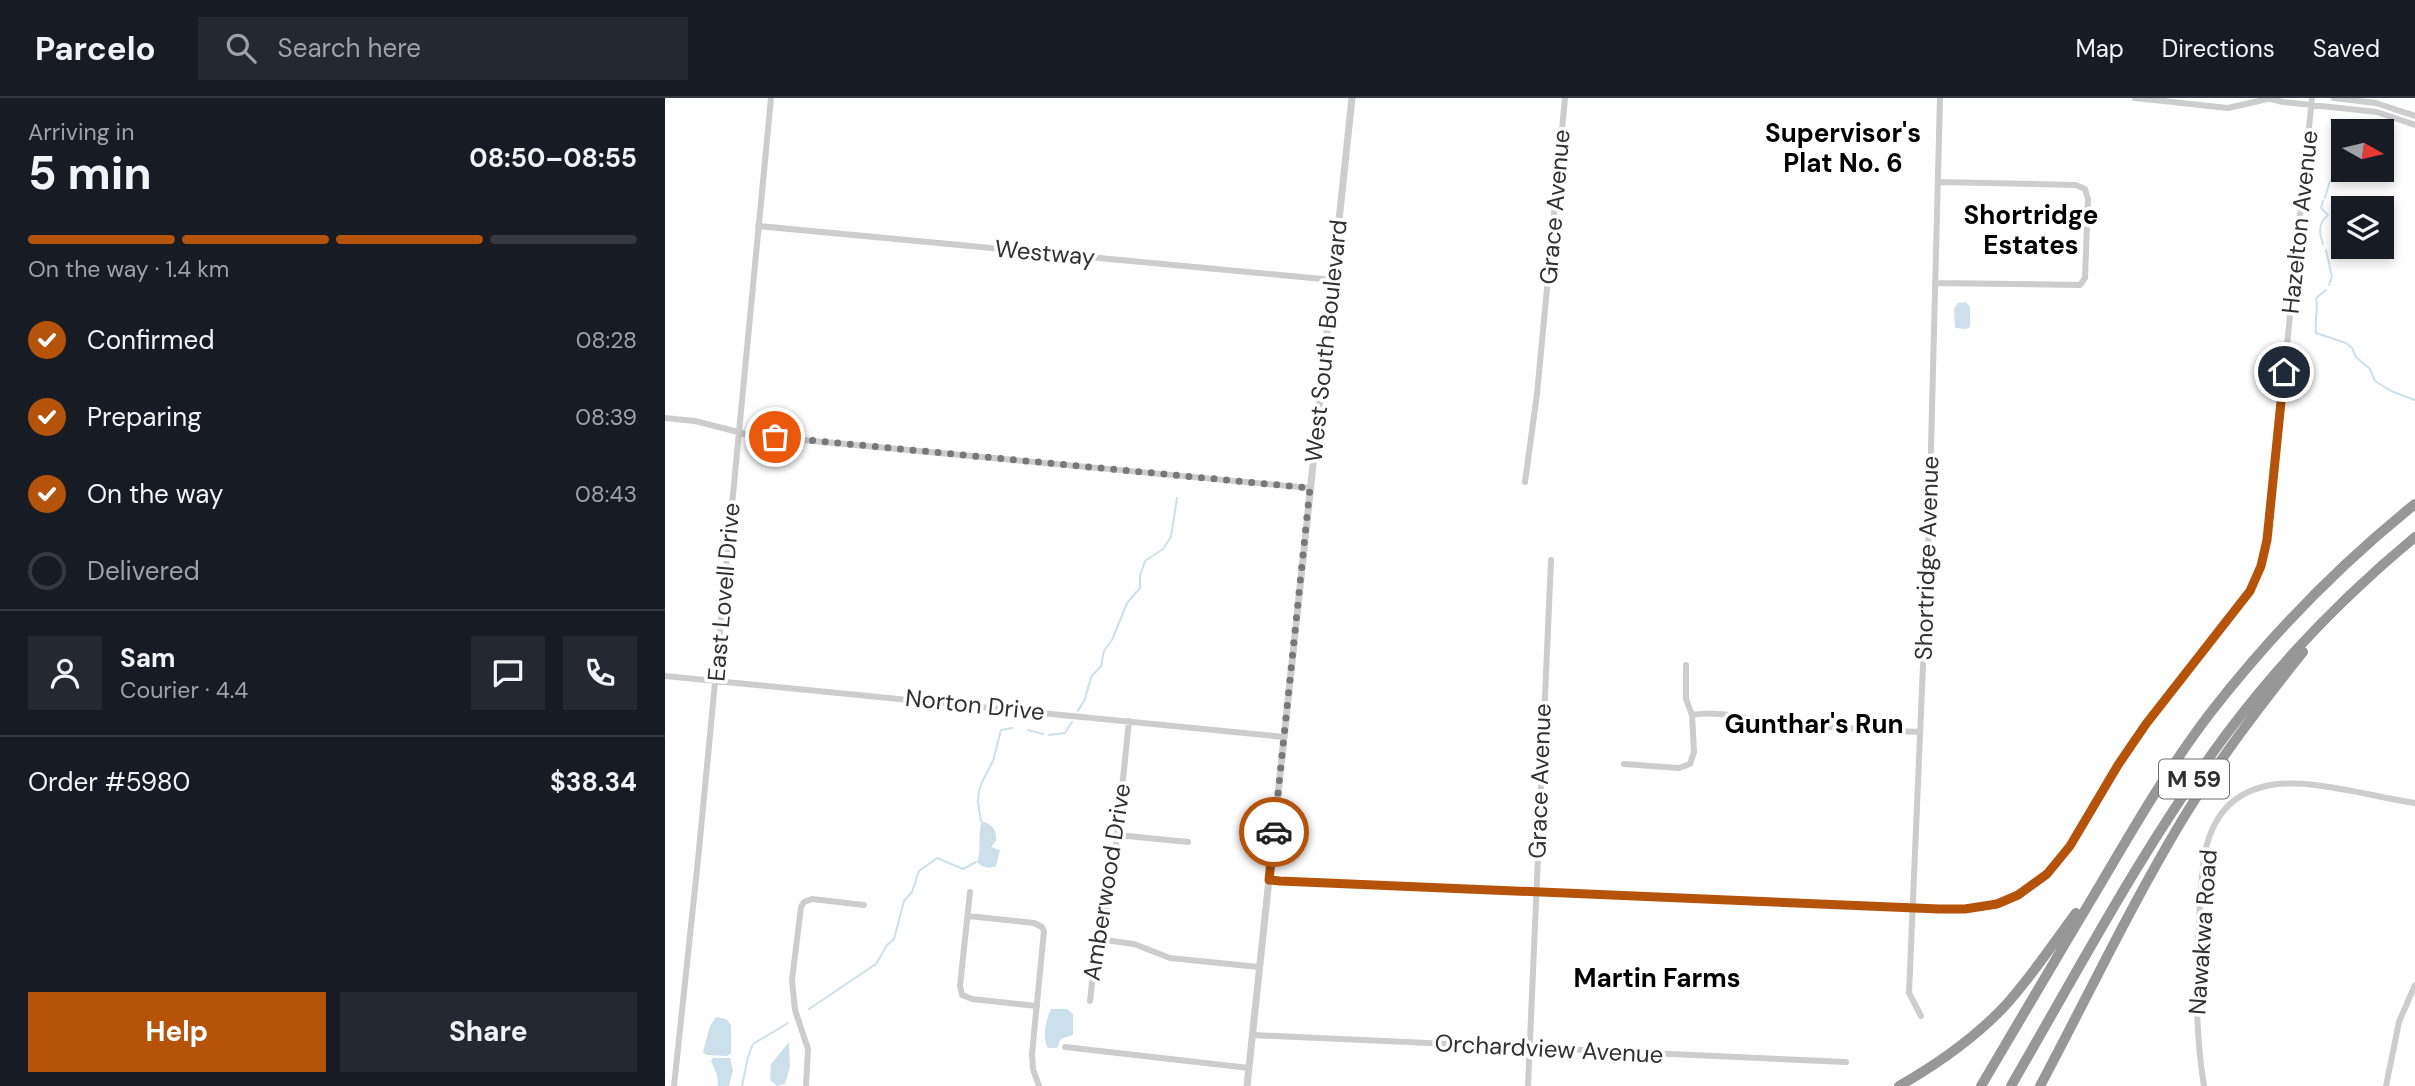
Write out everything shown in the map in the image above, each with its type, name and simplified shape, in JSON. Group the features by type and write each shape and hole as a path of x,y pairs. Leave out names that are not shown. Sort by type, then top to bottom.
{"highway":[{"name":"M 59","path":"1981,1086 2176,761 2247,667 2327,582 2415,504"},
{"name":"M 59","path":"2011,1086 2142,862 2189,786 2228,731 2264,687 2348,597 2415,537"},
{"path":"2041,1086 2149,878 2183,819 2233,744 2348,597"},
{"path":"1899,1086 1960,1045 2001,1009 2034,971 2111,866"}],"street":[{"name":"East Lovell Drive","path":"674,1086 771,98"},
{"name":"West South Boulevard","path":"1247,1086 1352,98"},
{"name":"Grace Avenue","path":"1525,482 1538,381 1565,98"},
{"name":"Shortridge Avenue","path":"1921,1016 1909,993 1929,525 1940,98"},
{"path":"2135,98 2188,101 2228,108 2272,98 2384,114 2415,125"},
{"path":"2334,98 2385,105 2415,116"},
{"name":"Hazelton Avenue","path":"1269,880 1965,909 1997,904 2018,895 2047,874 2070,846 2146,724 2186,670 2240,606 2254,584 2261,566 2268,533 2312,102"},
{"path":"2384,114 2385,105"},
{"path":"1935,283 2080,285 2085,278 2087,193 2081,186 1938,182"},
{"name":"Westway","path":"758,226 1333,280"},
{"path":"665,418 703,423 738,433 1310,488"},
{"name":"Grace Avenue","path":"1528,1086 1551,561"},
{"path":"1624,764 1679,768 1690,764 1694,752 1692,715 1686,699 1686,665"},
{"name":"Norton Drive","path":"665,676 1284,737"},
{"path":"1692,715 1717,713 1747,719 1826,727 1920,732"},
{"name":"Amberwood Drive","path":"1090,1000 1100,922 1110,897 1129,721"},
{"name":"Nawakwa Road","path":"2204,1086 2197,1037 2196,997 2204,863 2207,845 2216,823 2226,809 2247,792 2269,785 2301,784 2415,803"},
{"path":"1117,835 1188,842"},
{"path":"970,892 960,986 962,995 972,999 1037,1006"},
{"path":"806,1086 808,1049 795,1010 792,981 801,907 804,902 812,899 864,905"},
{"path":"968,916 1034,923 1042,927 1044,936 1032,1062 1038,1086"},
{"path":"1097,939 1134,944 1170,958 1259,967"},
{"path":"2386,1086 2399,1022 2415,985"},
{"name":"Orchardview Avenue","path":"1252,1035 1846,1062"},
{"path":"1065,1047 1249,1068"}],"water":[{"path":"1966,302 1970,307 1970,327 1955,328 1954,309 1958,303"},
{"path":"982,821 995,831 996,841 991,847 1000,850 994,867 984,867 977,862"},
{"path":"1051,1009 1067,1009 1073,1014 1073,1035 1061,1039 1057,1048 1048,1048 1045,1039 1046,1023"},
{"path":"716,1017 726,1019 731,1025 731,1054 727,1056 706,1055 703,1052 710,1026"},
{"path":"789,1042 790,1067 785,1084 777,1086 770,1080 771,1064"},
{"path":"713,1058 730,1058 733,1070 729,1086 718,1086 711,1061"}],"waterway":[{"path":"2325,198 2331,180"},
{"path":"2323,201 2321,208 2328,215 2320,228 2323,244"},
{"path":"2326,250 2332,277 2329,285"},
{"path":"2326,290 2316,298 2316,333 2346,343 2356,357 2370,369 2375,381 2391,391 2415,400"},
{"path":"1078,711 1085,699 1091,677 1101,666 1104,651 1112,640 1127,603 1140,588 1140,576 1145,561 1163,549 1171,537 1177,498"},
{"path":"1049,735 1065,733 1072,722"},
{"path":"981,821 979,791 993,761 1001,730 1012,728"},
{"path":"1028,730 1043,734"},
{"path":"809,1009 876,964 887,945 894,939 904,901 912,892 919,871 937,858 963,869 976,862"},
{"path":"742,1086 753,1044 788,1023"}],"way so far":[{"path":"775,437 1310,488 1274,832"}],"district":[{"name":"Supervisor's Plat No. 6","path":"1843,148"},
{"name":"Shortridge Estates","path":"2031,230"},
{"name":"Gunthar's Run","path":"1814,724"},
{"name":"Martin Farms","path":"1657,978"}],"route":[{"path":"1274,832 1269,880 1302,883 1939,909 1975,908 1997,904 2018,895 2037,883 2058,862 2128,749 2179,679 2240,606 2254,584 2268,533 2284,372"}]}
